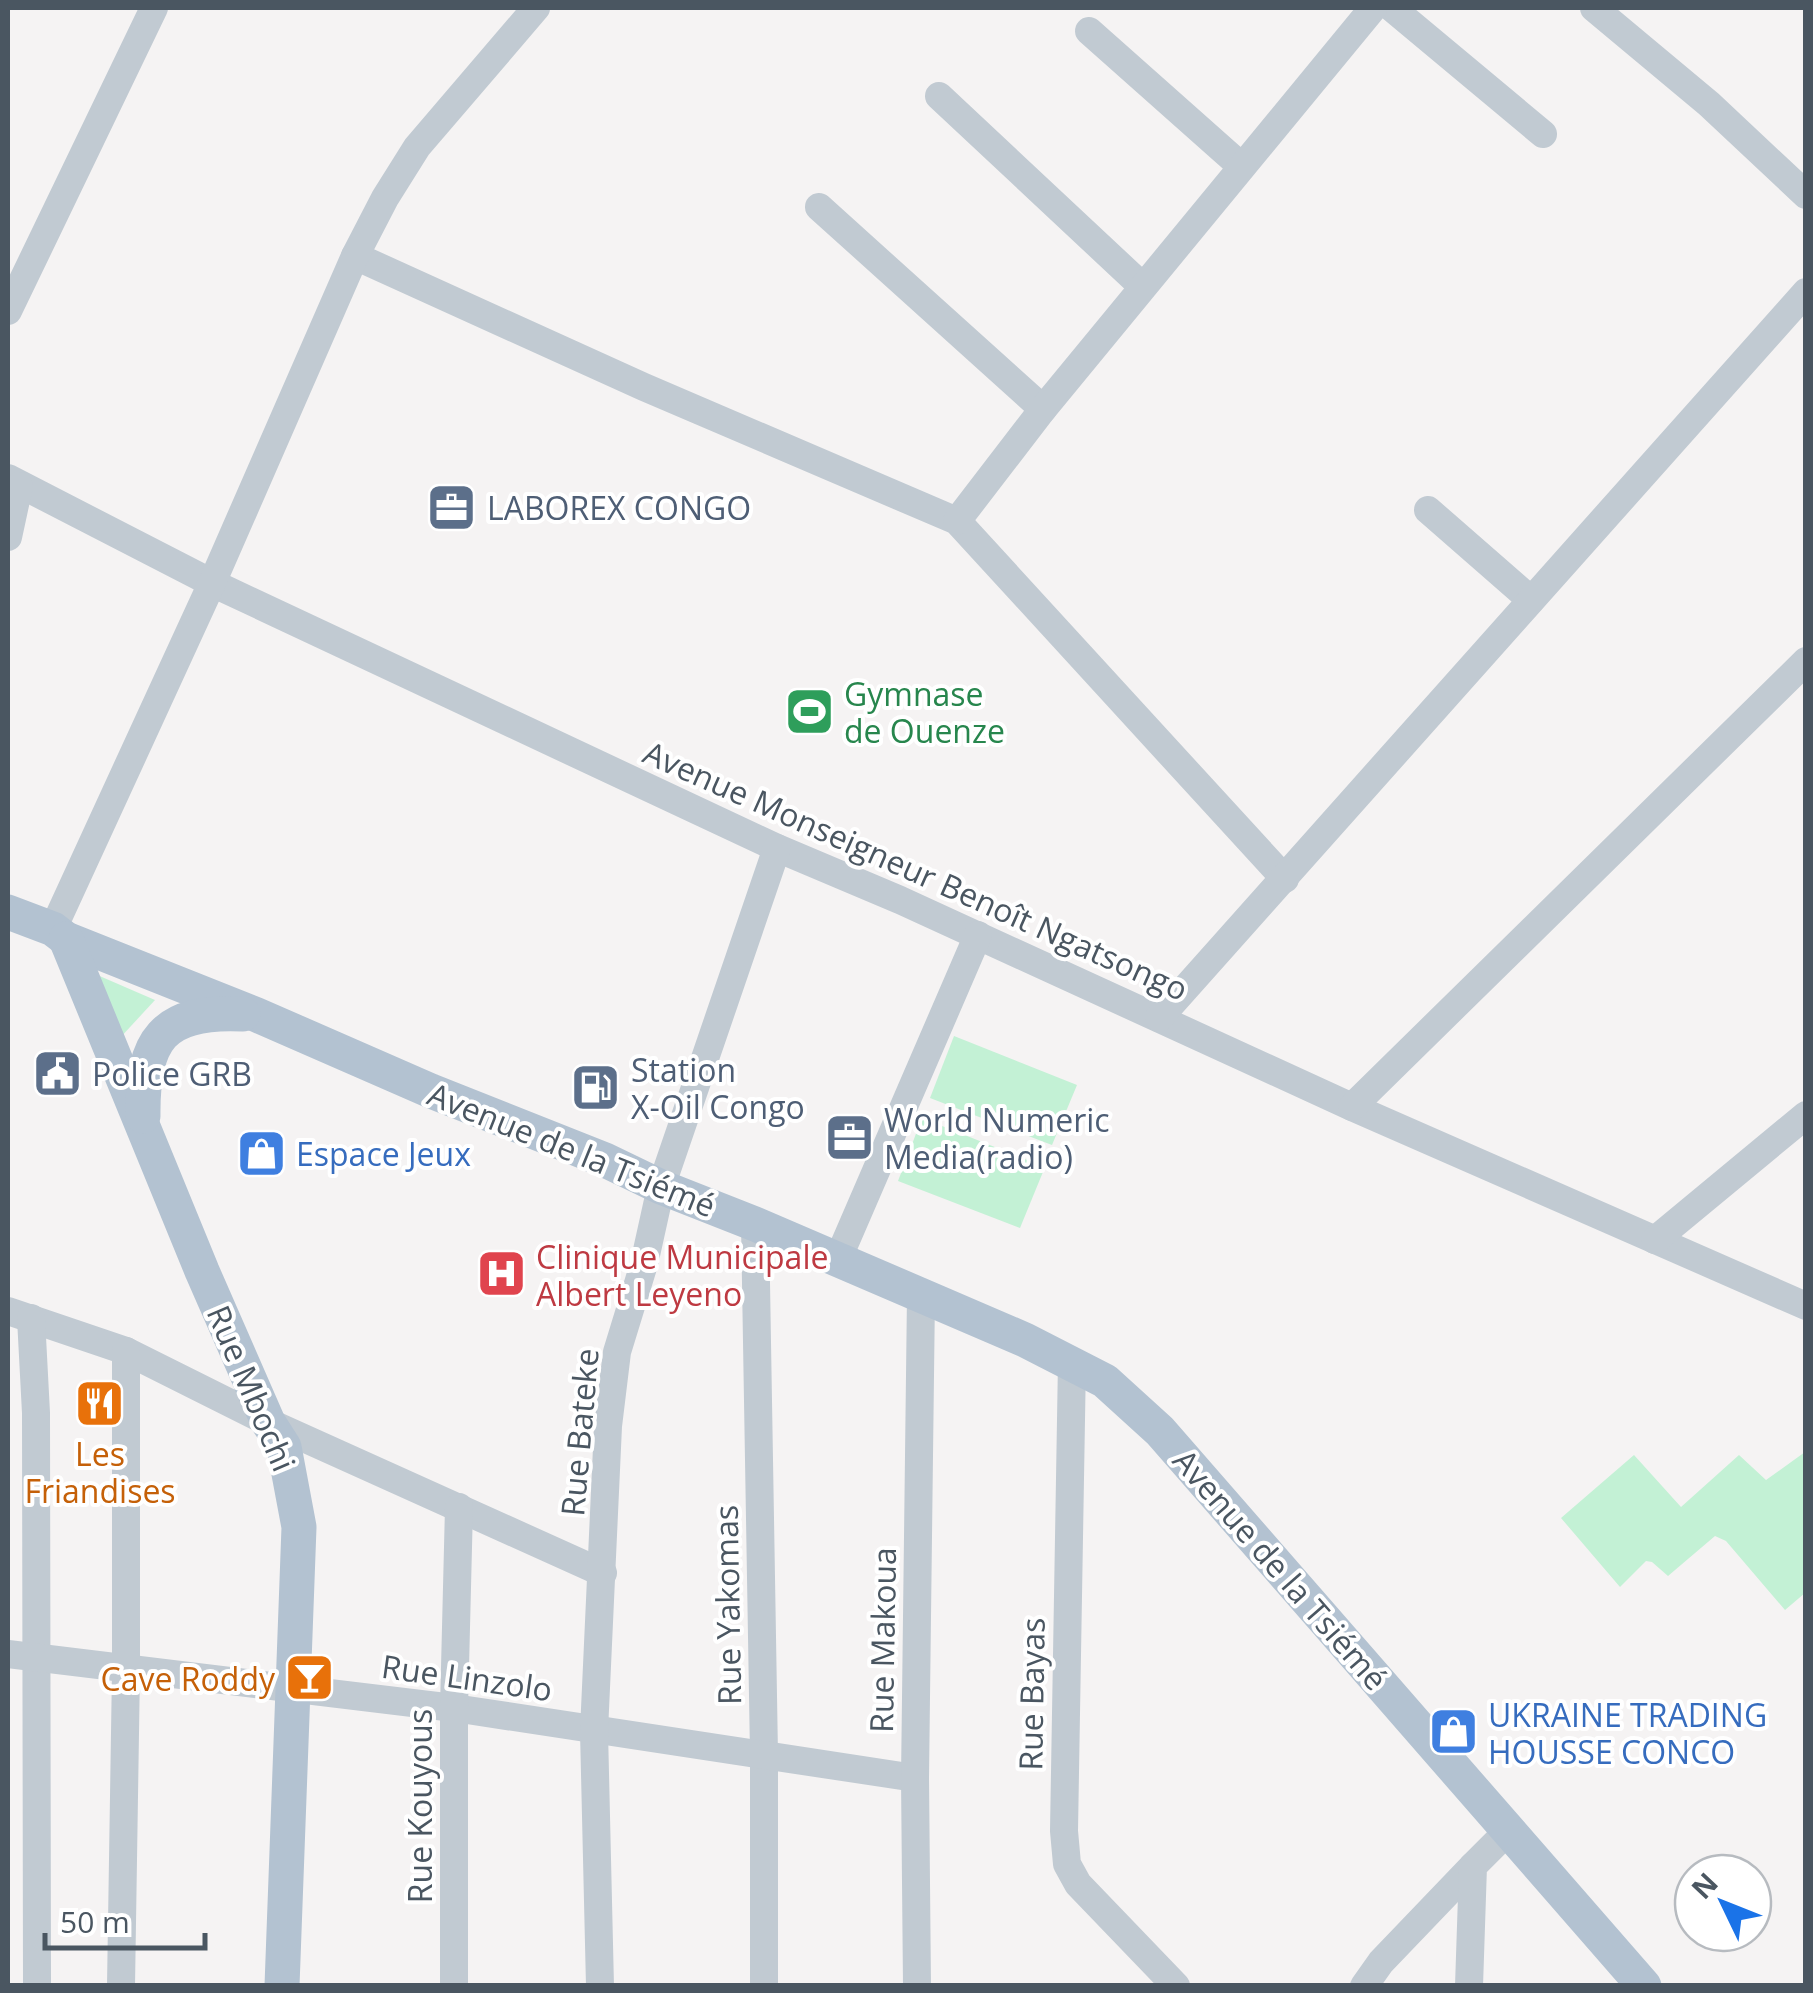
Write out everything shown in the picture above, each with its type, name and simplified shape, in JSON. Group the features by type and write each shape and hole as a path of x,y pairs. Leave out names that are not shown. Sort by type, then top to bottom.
{"main road":[{"name":"Avenue de la Tsiémé","path":"8,912 838,1259 1072,1362 1117,1390 1160,1431 1509,1830 1618,1970 1644,1986"},
{"name":"Rue Mbochi","path":"60,934 268,1422 284,1447 299,1527 282,1986"},
{"path":"143,1132 144,1064 166,1033 183,1020 201,1016 257,1015"}],"street":[{"path":"8,311 154,8"},
{"path":"60,934 355,256 384,198 417,147 536,8"},
{"path":"957,522 1042,409 1373,8"},
{"path":"1392,8 1542,134"},
{"path":"1594,8 1709,104 1806,195"},
{"path":"1089,31 1241,166"},
{"path":"939,96 1142,286"},
{"path":"819,206 1042,409"},
{"path":"355,256 662,395 957,522 1285,880"},
{"path":"1159,1018 1806,292"},
{"path":"8,537 13,482"},
{"name":"Avenue Monseigneur Benoît Ngatsongo","path":"13,482 212,584 777,848 1806,1306"},
{"path":"1428,510 1531,600"},
{"path":"1352,1107 1806,661"},
{"name":"Rue Bateke","path":"600,1986 594,1731 608,1426 618,1352 661,1187 777,848"},
{"path":"838,1259 978,935"},
{"path":"1655,1240 1806,1115"},
{"name":"Rue Yakomas","path":"755,1224 764,1986"},
{"name":"Rue Makoua","path":"917,1986 915,1778 921,1295"},
{"path":"37,1986 21,1656 36,1414 19,1314 126,1351 268,1422 603,1573"},
{"path":"121,1986 126,1351"},
{"name":"Rue Bayas","path":"1072,1362 1064,1831 1067,1864 1078,1884 1166,1981"},
{"name":"Rue Kouyous","path":"454,1986 454,1708 460,1506"},
{"name":"Rue Linzolo","path":"21,1656 454,1708 915,1778"},
{"path":"1364,1986 1380,1962 1509,1830"},
{"path":"1469,1986 1472,1866"}],"green space":[{"path":"88,971 155,1000 119,1039"},
{"path":"954,1036 1077,1085 1052,1145 930,1098"},
{"path":"922,1118 1045,1167 1020,1228 898,1181"},
{"path":"1805,1452 1805,1593 1785,1610 1726,1541 1715,1536 1668,1576 1646,1561 1620,1587 1561,1518 1634,1455 1681,1507 1739,1455 1766,1480"}],"place":[{"name":"LABOREX CONGO","path":"452,507"},
{"name":"Gymnase de Ouenze","path":"809,711"},
{"name":"Police GRB","path":"57,1073"},
{"name":"Station X-Oil Congo","path":"596,1087"},
{"name":"World Numeric Media(radio)","path":"849,1137"},
{"name":"Espace Jeux","path":"261,1153"},
{"name":"Clinique Municipale Albert Leyeno","path":"501,1274"},
{"name":"Les Friandises","path":"100,1403"},
{"name":"Cave Roddy","path":"310,1678"},
{"name":"UKRAINE TRADING HOUSSE CONCO","path":"1453,1732"}]}
